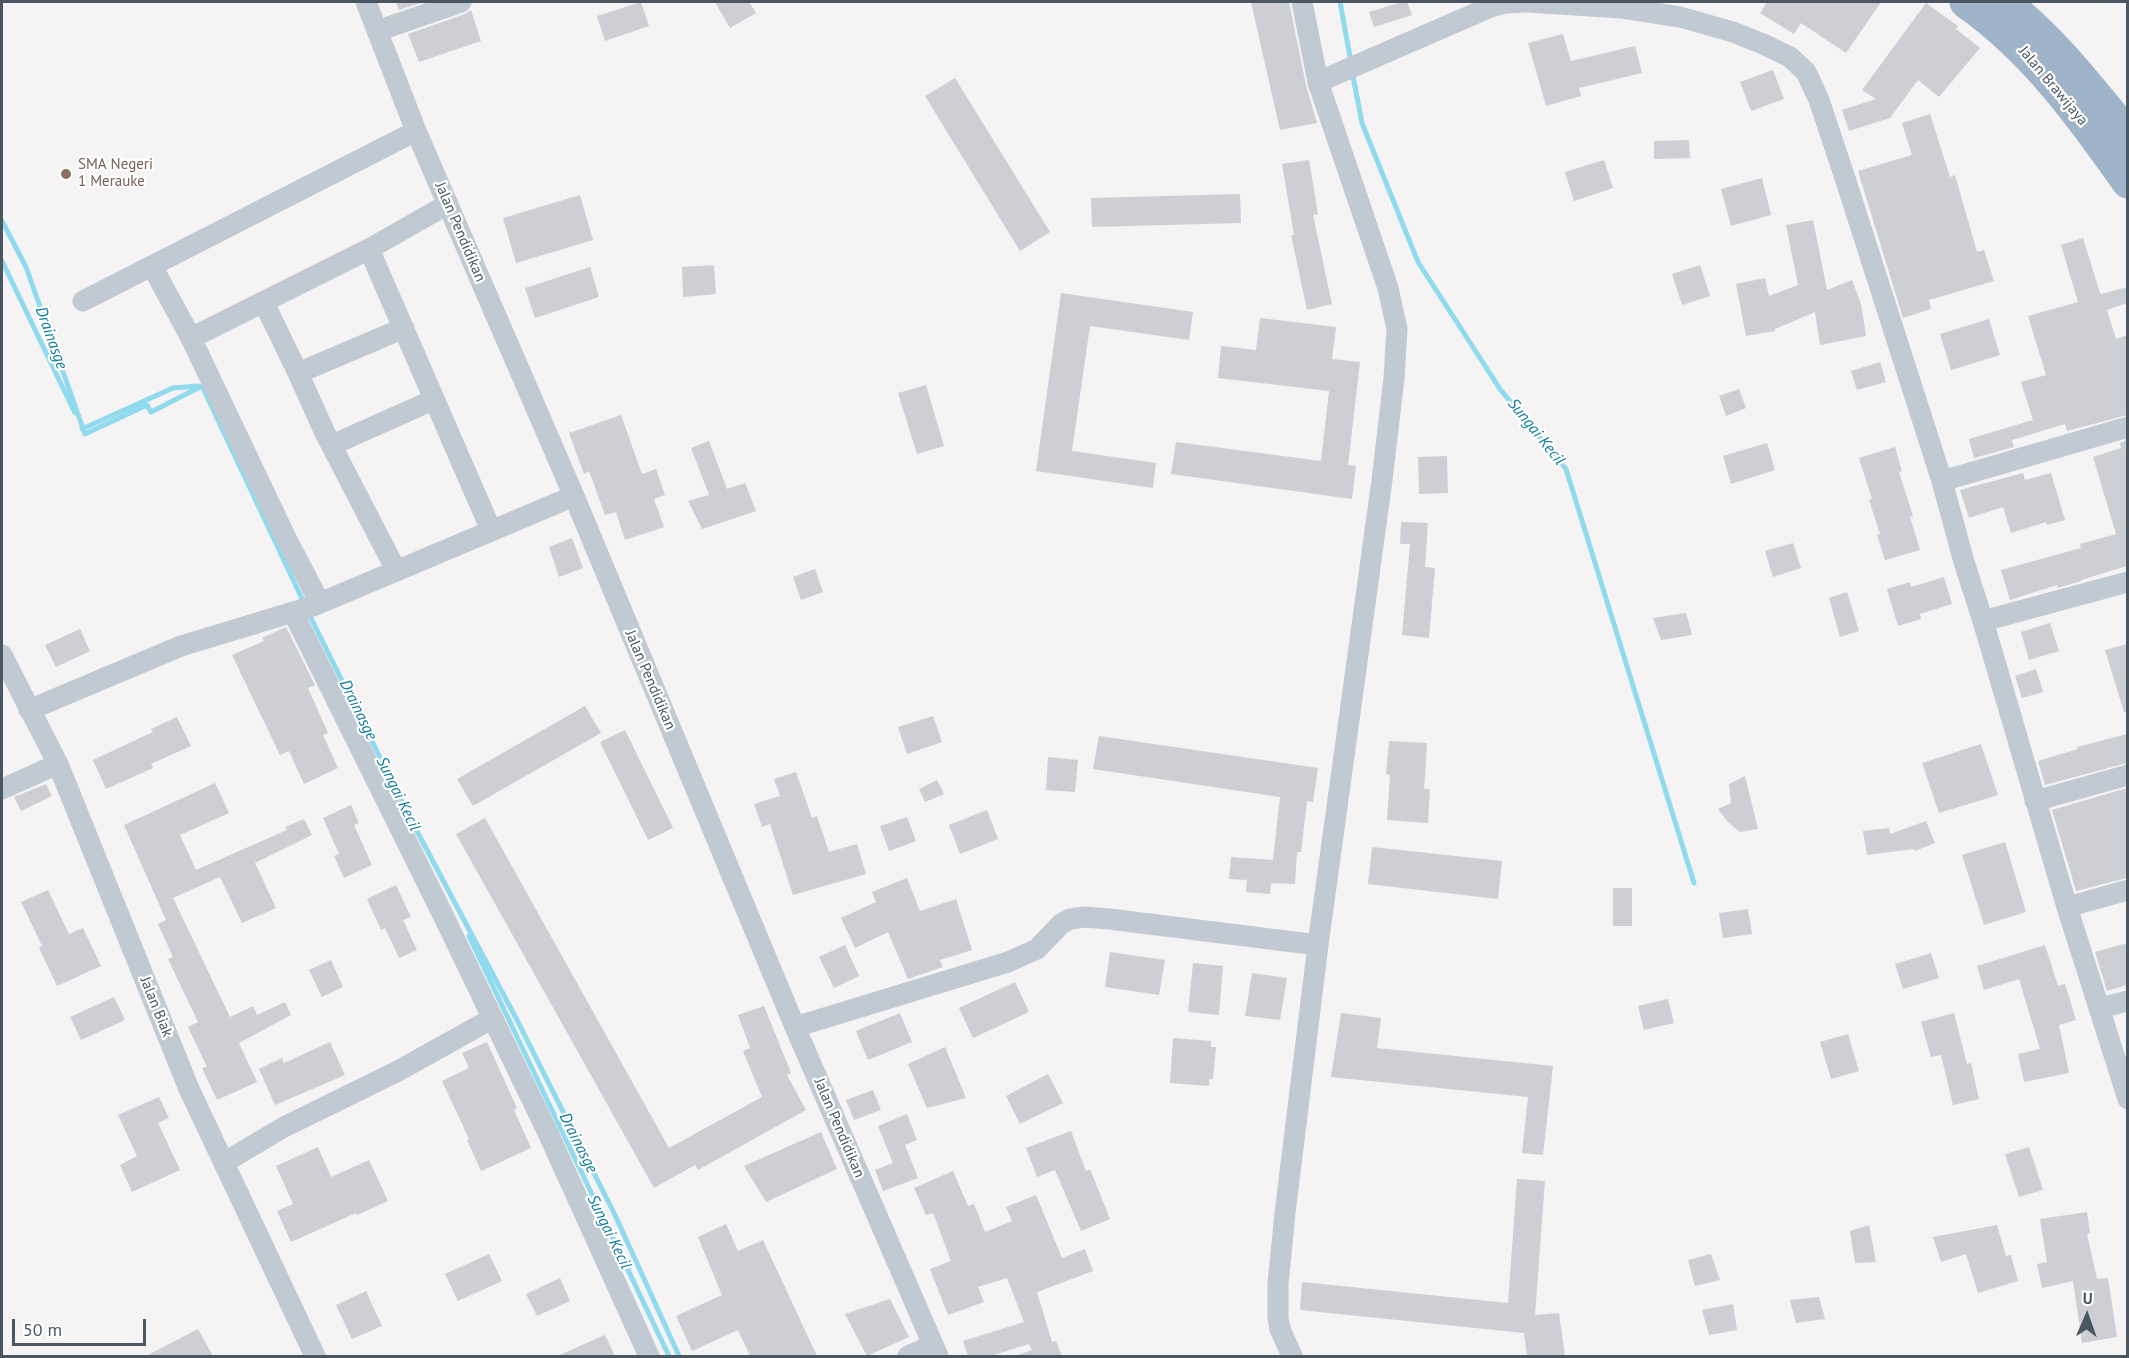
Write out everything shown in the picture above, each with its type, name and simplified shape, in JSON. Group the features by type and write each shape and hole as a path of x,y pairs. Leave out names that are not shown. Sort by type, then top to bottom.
{"highway":[{"name":"Jalan Brawijaya","path":"1966,2 2011,36 2043,71 2073,106 2127,182"},
{"name":"Jalan Brawijaya","path":"2004,2 2050,42 2084,78 2127,135"}],"street":[{"name":"Jalan Pendidikan","path":"366,2 416,130 573,496 795,1027 935,1351"},
{"path":"377,31 461,2"},
{"path":"1292,1356 1280,1329 1278,1318 1278,1284 1286,1201 1318,945 1382,480 1394,378 1397,329 1388,288 1318,82 1302,2"},
{"path":"1318,82 1488,8 1506,3 1526,2 1622,8 1680,17 1743,36 1790,57 1798,63 1814,86 1823,112 1942,481 2035,801 2127,1099"},
{"path":"83,301 416,130"},
{"path":"191,338 369,249 448,204"},
{"path":"369,249 491,530"},
{"path":"152,266 191,338 285,536 307,607 649,1356"},
{"path":"264,303 332,445 396,570"},
{"path":"298,373 404,328"},
{"path":"332,445 433,400"},
{"path":"1942,481 2127,428"},
{"path":"29,710 181,646 307,607 573,496"},
{"path":"1983,621 2127,582"},
{"name":"Jalan Biak","path":"2,655 58,764 189,1089 315,1356"},
{"path":"2,789 58,764"},
{"path":"2035,801 2127,775"},
{"path":"2067,907 2127,890"},
{"path":"795,1027 1008,962 1037,949 1061,924 1070,919 1109,919 1318,945"},
{"path":"2100,1008 2127,1001"},
{"path":"225,1162 284,1127 398,1071 493,1018"},
{"path":"908,1356 935,1351"}],"building":[{"path":"396,2 423,2 399,10"},
{"path":"641,2 649,26 605,41 597,16"},
{"path":"715,2 749,2 756,13 730,28"},
{"path":"1251,2 1289,2 1306,85 1317,123 1280,130"},
{"path":"1407,2 1412,15 1374,27 1369,12"},
{"path":"1767,2 1881,2 1846,53 1801,23 1794,34 1760,13"},
{"path":"1926,3 1958,26 1956,29 1980,48 1939,97 1918,80 1890,118 1849,131 1842,110 1876,99 1862,90"},
{"path":"471,10 481,41 419,62 408,34"},
{"path":"1563,34 1571,61 1635,46 1642,73 1579,88 1581,96 1546,106 1528,43"},
{"path":"1773,70 1784,99 1751,111 1740,82"},
{"path":"955,78 1050,232 1020,251 925,96"},
{"path":"1930,114 1950,177 1955,175 1977,252 1984,250 1994,281 1929,300 1931,309 1903,318 1858,171 1912,155 1902,123"},
{"path":"1689,140 1690,158 1654,159 1654,141"},
{"path":"1309,160 1318,214 1313,215 1332,304 1307,310 1291,235 1294,235 1282,164"},
{"path":"1604,160 1613,188 1574,201 1565,172"},
{"path":"1762,178 1771,215 1731,226 1721,189"},
{"path":"1240,194 1241,223 1092,227 1091,198"},
{"path":"580,195 593,240 516,263 503,218"},
{"path":"1813,220 1827,290 1852,280 1861,304 1866,336 1820,345 1815,312 1775,329 1775,331 1746,336 1736,284 1765,278 1769,296 1798,285 1786,225"},
{"path":"2083,238 2100,293 2127,287 2127,303 2107,310 2116,339 2127,335 2127,415 2067,431 2065,424 2012,440 2014,447 1974,458 1969,439 2033,420 2021,382 2046,375 2028,316 2078,302 2061,245"},
{"path":"714,265 716,294 683,297 682,267"},
{"path":"1700,265 1710,296 1682,305 1672,274"},
{"path":"590,267 599,297 535,318 525,288"},
{"path":"1061,293 1193,312 1189,340 1090,326 1072,451 1156,463 1153,488 1036,471"},
{"path":"1260,318 1336,327 1332,359 1360,362 1348,465 1356,466 1352,499 1171,474 1176,442 1321,461 1329,391 1218,378 1221,346 1256,350"},
{"path":"1989,319 2000,355 1951,370 1940,334"},
{"path":"1880,362 1886,382 1857,390 1851,371"},
{"path":"926,385 944,446 917,454 898,393"},
{"path":"1739,389 1746,408 1726,416 1719,396"},
{"path":"621,415 642,474 656,469 665,495 654,499 664,527 625,540 616,512 605,515 589,471 584,474 569,433"},
{"path":"2127,440 2127,566 2058,588 2057,585 2010,600 2001,570 2081,548 2080,544 2116,534 2093,457 2121,448 2120,443"},
{"path":"709,441 727,489 745,483 756,511 702,529 688,501 709,495 691,448"},
{"path":"1767,443 1775,470 1731,484 1723,456"},
{"path":"1895,447 1902,471 1899,472 1913,516 1910,517 1920,550 1885,560 1877,535 1880,534 1869,500 1872,499 1859,458"},
{"path":"1447,456 1448,493 1419,494 1418,457"},
{"path":"2023,473 2025,480 2051,473 2065,520 2047,525 2046,522 2011,533 2003,507 1969,518 1960,490"},
{"path":"1401,522 1428,523 1425,567 1435,568 1429,638 1402,635 1410,544 1400,544"},
{"path":"572,538 583,568 559,577 549,547"},
{"path":"1793,543 1801,568 1773,577 1765,551"},
{"path":"815,569 823,592 801,600 793,577"},
{"path":"1944,577 1952,604 1920,614 1921,619 1898,626 1887,589 1910,582 1911,587"},
{"path":"1847,592 1859,631 1840,637 1829,598"},
{"path":"1686,613 1692,635 1661,640 1653,618"},
{"path":"2050,623 2059,651 2029,660 2021,632"},
{"path":"286,627 315,685 308,688 328,733 323,735 338,768 304,784 289,751 280,755 232,655 264,641 262,638"},
{"path":"80,629 90,651 56,667 45,645"},
{"path":"2127,644 2127,712 2124,712 2105,650"},
{"path":"2036,669 2043,692 2022,698 2015,676"},
{"path":"585,706 601,733 473,806 457,779"},
{"path":"933,716 942,742 907,754 898,727"},
{"path":"177,717 191,746 151,764 153,768 106,789 93,760 153,732 151,729"},
{"path":"625,730 673,828 648,840 600,742"},
{"path":"2127,734 2127,763 2045,785 2038,761 2078,749 2077,747"},
{"path":"1099,736 1318,768 1313,802 1307,801 1301,852 1297,852 1295,884 1271,883 1270,894 1246,892 1247,880 1229,879 1231,857 1273,860 1280,797 1093,769"},
{"path":"1389,741 1427,743 1424,789 1430,789 1428,823 1387,820 1390,775 1386,774"},
{"path":"1981,744 1998,795 1939,813 1922,763"},
{"path":"1048,757 1078,760 1075,792 1046,790"},
{"path":"796,772 812,818 817,816 829,852 857,844 866,874 793,895 770,824 762,827 754,804 780,796 774,779"},
{"path":"1745,776 1758,829 1740,832 1718,809 1731,803 1729,784"},
{"path":"937,780 944,794 925,802 919,789"},
{"path":"215,783 229,813 180,835 196,870 287,830 285,827 304,819 312,835 255,863 276,908 242,923 220,877 173,898 230,1017 253,1006 257,1015 285,1002 291,1015 239,1043 257,1082 217,1100 202,1068 207,1067 188,1027 198,1022 168,959 173,957 158,924 166,920 124,825"},
{"path":"46,784 52,796 21,811 14,797"},
{"path":"2127,788 2127,878 2076,891 2052,810"},
{"path":"351,805 359,823 354,825 372,865 344,878 334,856 339,854 323,818"},
{"path":"987,810 998,839 960,854 949,825"},
{"path":"907,817 916,841 889,851 880,826"},
{"path":"485,818 669,1148 762,1097 743,1051 750,1048 738,1015 764,1006 791,1073 787,1075 806,1110 698,1170 695,1165 654,1188 456,834"},
{"path":"1926,821 1935,843 1915,851 1914,849 1867,855 1863,831 1889,828 1890,834"},
{"path":"2005,842 2026,912 1984,925 1962,855"},
{"path":"1372,847 1502,861 1498,899 1368,884"},
{"path":"907,878 920,911 956,899 972,950 940,960 943,967 908,979 888,932 855,948 841,918 876,902 872,892"},
{"path":"396,885 411,917 403,920 417,950 399,958 385,928 381,930 367,899"},
{"path":"1613,888 1632,888 1632,926 1613,926"},
{"path":"48,890 69,934 83,928 101,966 57,986 39,948 42,946 21,902"},
{"path":"1748,909 1752,934 1723,938 1719,913"},
{"path":"2127,943 2127,985 2107,991 2095,952"},
{"path":"845,945 859,976 834,988 819,957"},
{"path":"2045,945 2058,986 2065,984 2076,1020 2059,1025 2069,1073 2024,1082 2018,1054 2040,1049 2019,979 1984,990 1977,966"},
{"path":"1110,952 1165,960 1159,995 1105,987"},
{"path":"1931,953 1939,978 1903,989 1895,964"},
{"path":"331,960 343,987 322,997 309,970"},
{"path":"1193,963 1223,966 1219,1015 1188,1012"},
{"path":"1252,973 1287,978 1280,1020 1245,1016"},
{"path":"1015,982 1029,1012 973,1038 959,1008"},
{"path":"114,997 125,1020 81,1040 70,1017"},
{"path":"1668,999 1674,1023 1644,1030 1638,1006"},
{"path":"900,1013 912,1042 868,1060 856,1031"},
{"path":"1341,1013 1381,1018 1377,1048 1553,1066 1543,1155 1522,1153 1528,1097 1331,1077"},
{"path":"1954,1013 1967,1064 1971,1063 1979,1099 1953,1105 1941,1055 1931,1057 1921,1022"},
{"path":"1848,1034 1859,1071 1831,1079 1820,1042"},
{"path":"1173,1038 1211,1041 1211,1047 1216,1047 1213,1079 1209,1079 1209,1086 1170,1083"},
{"path":"330,1042 345,1075 275,1105 259,1069 282,1058 284,1063"},
{"path":"487,1042 517,1108 514,1110 531,1148 481,1171 442,1081 469,1068 462,1053"},
{"path":"945,1047 966,1098 927,1108 908,1064"},
{"path":"1048,1074 1063,1103 1020,1124 1006,1096"},
{"path":"873,1090 881,1110 854,1120 846,1100"},
{"path":"159,1097 169,1118 158,1123 180,1170 132,1192 120,1165 137,1156 118,1115"},
{"path":"907,1114 917,1140 905,1145 918,1178 883,1191 875,1170 893,1163 878,1126"},
{"path":"1071,1131 1086,1171 1090,1169 1110,1219 1081,1231 1055,1170 1037,1177 1026,1148"},
{"path":"821,1132 837,1169 766,1202 744,1166"},
{"path":"318,1147 331,1177 369,1160 388,1201 291,1242 277,1211 293,1204 276,1166"},
{"path":"2029,1147 2043,1190 2019,1197 2005,1154"},
{"path":"953,1171 968,1206 974,1204 985,1232 1012,1221 1006,1207 1036,1195 1062,1258 1085,1249 1093,1271 1037,1292 1052,1342 1056,1341 1062,1356 1018,1356 1032,1350 1029,1344 991,1356 968,1356 963,1341 1024,1322 1007,1278 978,1287 984,1302 948,1315 930,1269 951,1261 933,1213 926,1215 914,1188"},
{"path":"1517,1179 1545,1181 1535,1315 1559,1313 1565,1356 1527,1356 1524,1333 1300,1310 1302,1282 1508,1303"},
{"path":"2087,1212 2090,1233 2087,1234 2097,1279 2108,1278 2117,1337 2082,1343 2073,1281 2042,1288 2037,1264 2047,1262 2040,1219"},
{"path":"726,1224 738,1251 763,1240 817,1356 750,1356 738,1330 692,1351 676,1316 722,1295 698,1237"},
{"path":"1869,1225 1876,1262 1855,1263 1850,1231"},
{"path":"1997,1225 2006,1256 2011,1255 2018,1281 1978,1293 1966,1254 1941,1262 1933,1237"},
{"path":"489,1254 502,1281 458,1301 445,1274"},
{"path":"1711,1254 1720,1280 1695,1286 1688,1260"},
{"path":"560,1278 570,1301 537,1316 526,1294"},
{"path":"366,1291 382,1326 352,1339 336,1305"},
{"path":"1819,1297 1825,1319 1796,1323 1790,1300"},
{"path":"890,1299 909,1337 867,1356 845,1314"},
{"path":"1733,1304 1737,1330 1709,1335 1702,1310"},
{"path":"198,1329 213,1356 146,1356"},
{"path":"605,1335 615,1356 557,1356"}],"waterway":[{"name":"Sungai Kecil","path":"1340,2 1351,62"},
{"name":"Sungai Kecil","path":"1352,71 1362,123 1418,262 1500,389 1566,469 1694,883"},
{"name":"Drainasge","path":"2,221 26,267 85,434 147,405 151,412 202,386 304,603"},
{"name":"Sungai Kecil","path":"2,261 75,413"},
{"name":"Sungai Kecil","path":"82,427 82,429 173,388 198,386"},
{"name":"Drainasge","path":"308,612 410,818 517,1020 615,1215 679,1356"},
{"name":"Sungai Kecil","path":"469,936 669,1356"}],"place":[{"name":"SMA Negeri 1 Merauke","path":"66,174"}]}
